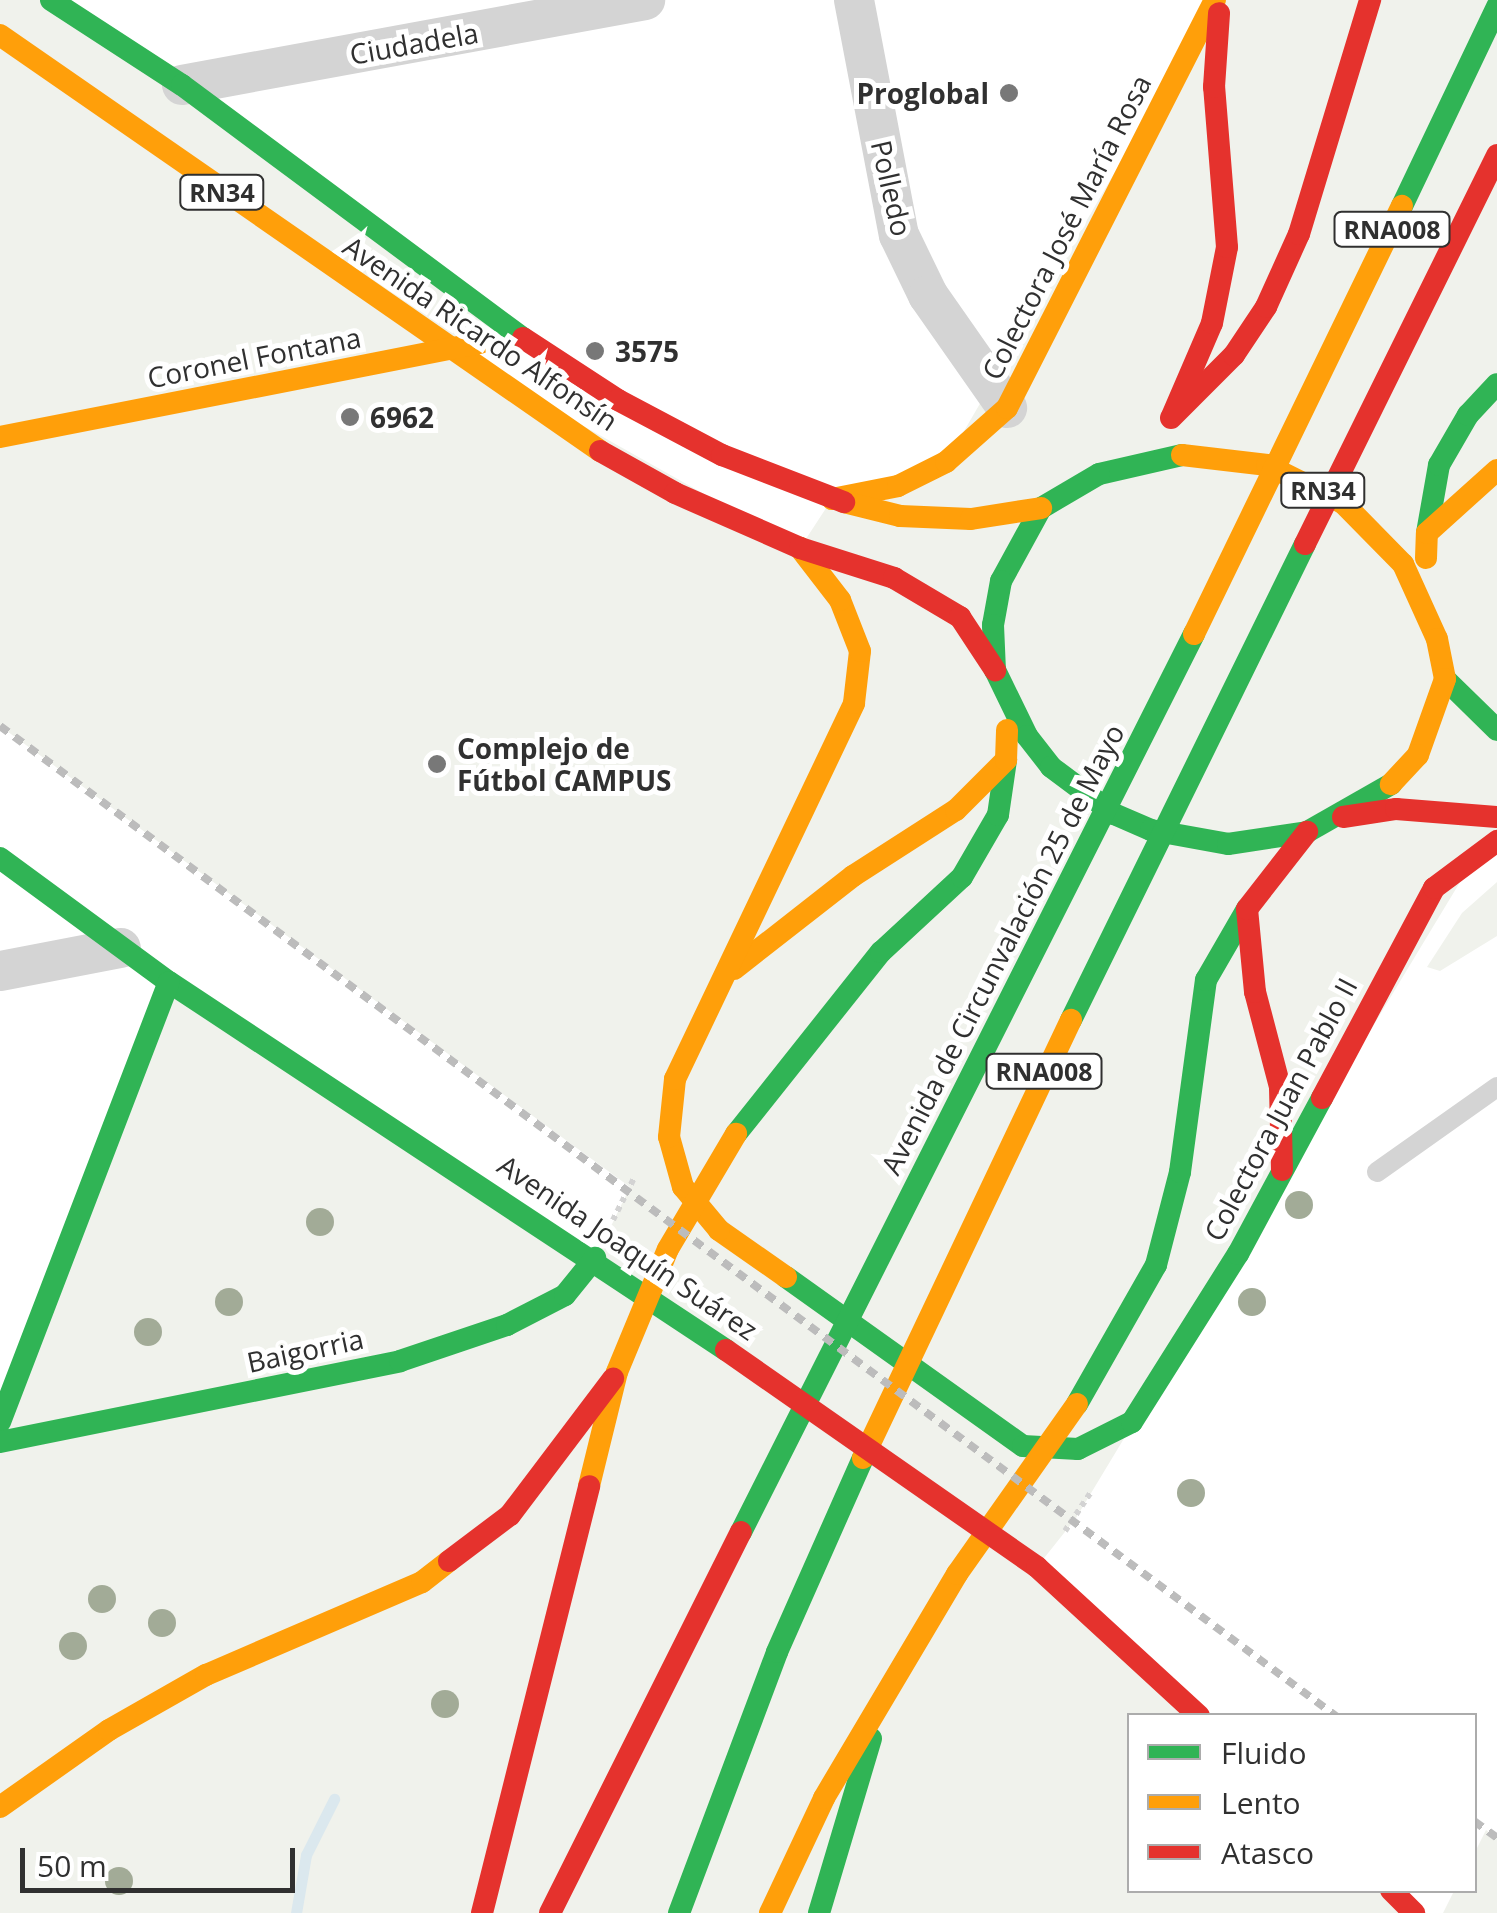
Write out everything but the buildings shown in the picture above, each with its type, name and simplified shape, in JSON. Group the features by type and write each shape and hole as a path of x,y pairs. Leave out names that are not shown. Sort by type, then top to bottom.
{"main road":[{"name":"Avenida Ricardo Alfonsín","path":"51,0 182,85 518,336 618,400 722,455 832,499 918,517 971,519 1041,508"},
{"name":"Colectora José María Rosa","path":"832,499 898,486 946,462 1008,408 1217,0"},
{"path":"1157,430 1212,324 1227,248 1214,87 1217,0"},
{"path":"1099,474 1157,430 1234,355 1266,308 1299,234 1370,0"},
{"name":"Avenida de Circunvalación 25 de Mayo","path":"550,1913 1286,450 1497,8"},
{"name":"Avenida Ricardo Alfonsín","path":"0,35 445,349 624,465 800,548 894,578 960,617 995,670"},
{"name":"RNA008","path":"679,1913 704,1837 843,1496 935,1295 1497,155"},
{"name":"Coronel Fontana","path":"0,436 518,336"},
{"path":"1424,602 1427,533 1439,465 1468,416 1497,384"},
{"name":"RN34","path":"1041,508 1099,474 1182,455 1225,456 1307,480 1376,531 1424,602 1445,679"},
{"path":"1427,533 1453,503 1497,470"},
{"path":"995,670 993,625 1001,581 1041,508"},
{"path":"727,975 854,703 860,651 840,600 800,548"},
{"name":"RN34","path":"995,670 1007,702 1051,767 1132,822 1228,844 1306,832 1343,816"},
{"path":"1445,679 1497,730"},
{"path":"1343,816 1385,791 1418,755 1436,718 1445,679"},
{"path":"482,1913 618,1372 668,1248 742,1125 881,952 962,877 998,815 1006,760 1007,702"},
{"path":"727,975 853,876 956,810 1006,760"},
{"path":"1343,816 1396,809 1497,816"},
{"path":"770,1913 824,1798 879,1712 957,1574 1105,1364 1156,1266 1180,1172 1206,980 1247,908 1306,832"},
{"name":"Colectora Juan Pablo II","path":"727,975 675,1079 669,1137 683,1187 719,1230 1023,1446 1078,1449 1132,1422 1282,1170 1434,888 1497,841"},
{"name":"Avenida Joaquín Suárez","path":"0,858 169,982 595,1258 1037,1567 1197,1713"},
{"path":"1247,908 1254,992 1280,1087 1282,1170"},
{"path":"0,1422 169,982"},
{"name":"Baigorria","path":"0,1442 400,1361 506,1325 566,1294 595,1258"},
{"path":"0,1807 109,1730 206,1675 422,1582 510,1515 573,1440 618,1372"},
{"path":"819,1913 879,1712"},
{"path":"1394,1893 1414,1913"}],"street":[{"name":"Ciudadela","path":"182,85 645,0"},
{"name":"Polledo","path":"854,0 898,235 928,295 1008,408"},
{"path":"0,971 121,948"}],"lane":[{"path":"1376,1172 1497,1087"}],"shaded area":[{"path":"0,0 51,0 519,335 447,349 800,548 832,499 946,462 1215,0 1497,0 1497,841 1480,849 1076,1518 1037,1567 1197,1713 1127,1713 1127,1893 1393,1893 1414,1913 0,1913 0,1422 169,982 596,1257 630,1187 0,726"},
{"path":"1497,882 1497,936 1440,971 1427,967 1462,913"},
{"path":"1486,1830 1497,1838 1497,1913 1443,1913 1453,1893 1477,1893 1477,1848"}],"waterway":[{"path":"296,1913 306,1855 334,1799"}],"railway":[{"path":"0,726 1332,1713"},
{"path":"1477,1823 1497,1838"}],"traffic: fast":[{"path":"51,0 182,85 523,338"},
{"path":"1402,206 1497,7"},
{"path":"1427,533 1439,465 1468,415 1497,384"},
{"path":"1182,455 1099,474 1041,508 1001,581 993,625 995,670 1027,736 1051,767 1114,814 1151,830 1228,844 1307,832 1391,784"},
{"path":"1071,1020 1305,544"},
{"path":"741,1532 1194,634"},
{"path":"1445,679 1497,730"},
{"path":"736,1134 881,952 962,877 998,815 1006,760"},
{"path":"0,858 169,982 726,1350"},
{"path":"1077,1404 1156,1265 1180,1172 1206,980 1247,909"},
{"path":"0,1422 169,982"},
{"path":"786,1277 1023,1446 1078,1449 1132,1422 1238,1254 1322,1098"},
{"path":"0,1442 400,1361 507,1325 565,1295 595,1258"},
{"path":"679,1913 777,1652 863,1458"},
{"path":"819,1913 871,1739"}],"traffic: slow":[{"path":"832,499 898,486 946,462 1007,408 1215,0"},
{"path":"0,35 600,451"},
{"path":"1194,634 1402,206"},
{"path":"0,437 481,343"},
{"path":"1182,455 1267,465 1343,503 1403,564 1437,639 1445,679 1418,755 1391,784"},
{"path":"1426,558 1427,533 1497,470"},
{"path":"844,502 900,516 971,519 1041,508"},
{"path":"786,1277 719,1230 683,1187 669,1137 675,1079 854,703 860,651 840,600 800,548"},
{"path":"734,969 853,876 956,810 1006,760 1007,730"},
{"path":"863,1458 1071,1020"},
{"path":"589,1486 617,1372 668,1249 736,1134"},
{"path":"770,1913 824,1798 957,1574 1077,1404"},
{"path":"0,1807 109,1730 206,1675 422,1582 449,1561"}],"traffic: jam":[{"path":"1171,418 1234,355 1266,307 1299,234 1370,0"},
{"path":"1172,416 1212,323 1227,247 1214,87 1219,13"},
{"path":"1305,544 1497,155"},
{"path":"523,338 618,400 722,455 844,502"},
{"path":"600,451 675,493 800,548 894,578 960,617 995,670"},
{"path":"1343,817 1396,809 1497,817"},
{"path":"1282,1170 1280,1087 1255,992 1247,909 1307,832"},
{"path":"1322,1098 1434,888 1497,841"},
{"path":"726,1350 1037,1567 1196,1713"},
{"path":"449,1561 510,1515 613,1379"},
{"path":"482,1913 589,1486"},
{"path":"550,1913 741,1532"},
{"path":"1394,1893 1414,1913"}],"place":[{"name":"Proglobal","path":"1009,93"},
{"name":"3575","path":"595,351"},
{"name":"6962","path":"350,417"},
{"name":"Complejo de Fútbol CAMPUS","path":"437,764"}]}
